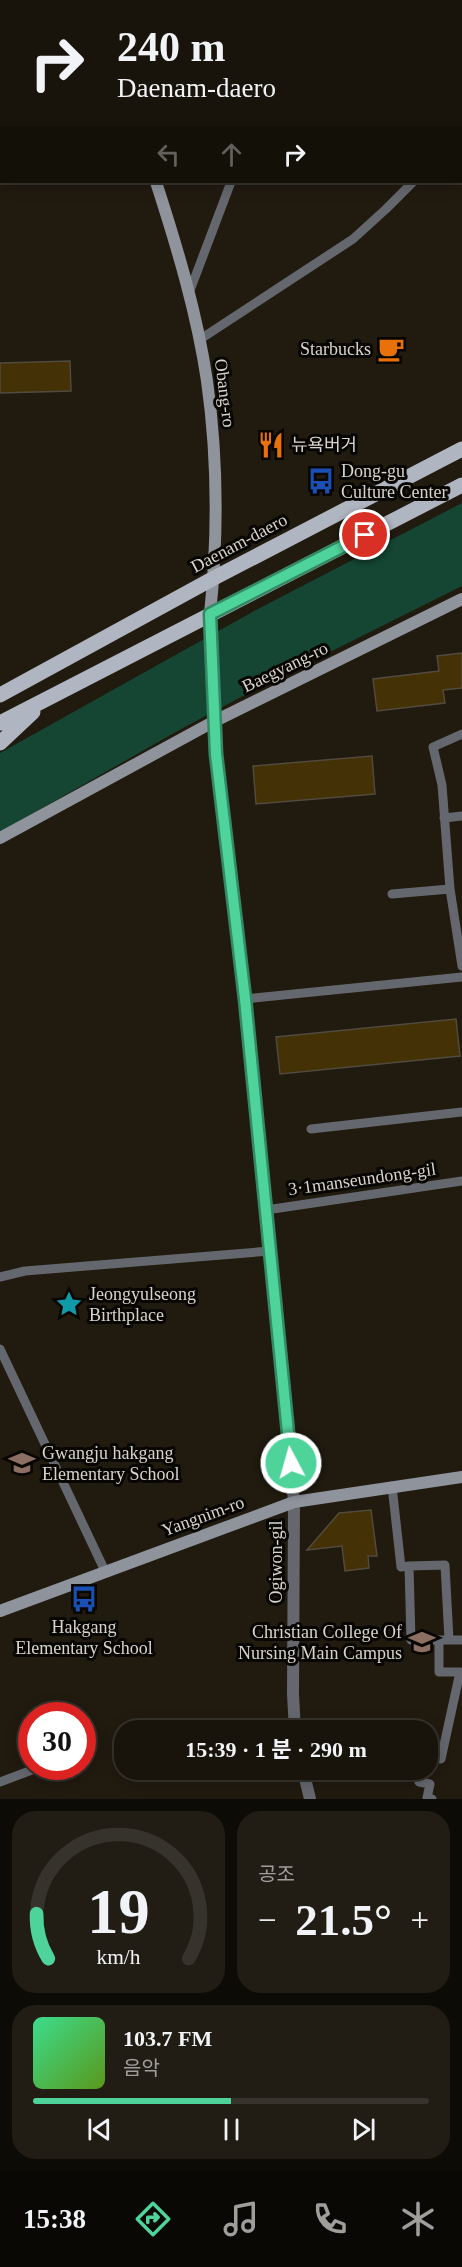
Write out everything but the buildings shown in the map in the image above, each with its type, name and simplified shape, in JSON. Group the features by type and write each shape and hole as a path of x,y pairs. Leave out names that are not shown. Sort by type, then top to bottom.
{"main road":[{"name":"Obang-ro","path":"156,183 189,293 210,408 216,495 214,578 210,614"},
{"name":"Daenam-daero","path":"0,695 214,578 462,449"},
{"path":"0,723 462,485"},
{"name":"Baegyang-ro","path":"0,838 213,722 462,599"},
{"name":"Daenam-daero","path":"0,684 36,674"},
{"path":"0,743 53,695"},
{"name":"Yangnim-ro","path":"0,1611 294,1502 462,1477"}],"street":[{"name":"Ogiwon-gil","path":"210,614 213,722 245,999 294,1502 294,1720"},
{"path":"305,1780 310,1799"}],"lane":[{"path":"189,293 231,183"},
{"path":"199,340 353,239 412,183"},
{"path":"462,734 433,747 442,785 450,889 462,966"},
{"path":"444,818 462,816"},
{"path":"392,894 450,889"},
{"path":"245,999 462,977"},
{"path":"311,1129 462,1112"},
{"name":"3·1manseundong-gil","path":"266,1209 462,1181"},
{"path":"0,1277 25,1271 270,1251"},
{"path":"0,1349 105,1572"},
{"path":"392,1486 401,1567 445,1565 440,1672 460,1672 441,1759 438,1758"},
{"path":"409,1566 411,1640 462,1640"},
{"path":"0,1782 18,1775"},
{"path":"420,1780 419,1782 430,1784 427,1798 432,1799"}],"green space":[{"path":"462,503 462,586 256,689 0,832 0,753 258,609"}],"place":[{"name":"Starbucks","path":"391,349"},
{"name":"뉴욕버거","path":"271,445"},
{"name":"Dong-gu Culture Center","path":"321,481"},
{"name":"Jeongyulseong Birthplace","path":"69,1304"},
{"name":"Gwangju hakgang Elementary School","path":"22,1463"},
{"name":"Hakgang Elementary School","path":"84,1599"},
{"name":"Christian College Of Nursing Main Campus","path":"422,1642"}],"route":[{"path":"291,1463 245,999 216,754 210,614 365,535"}]}
